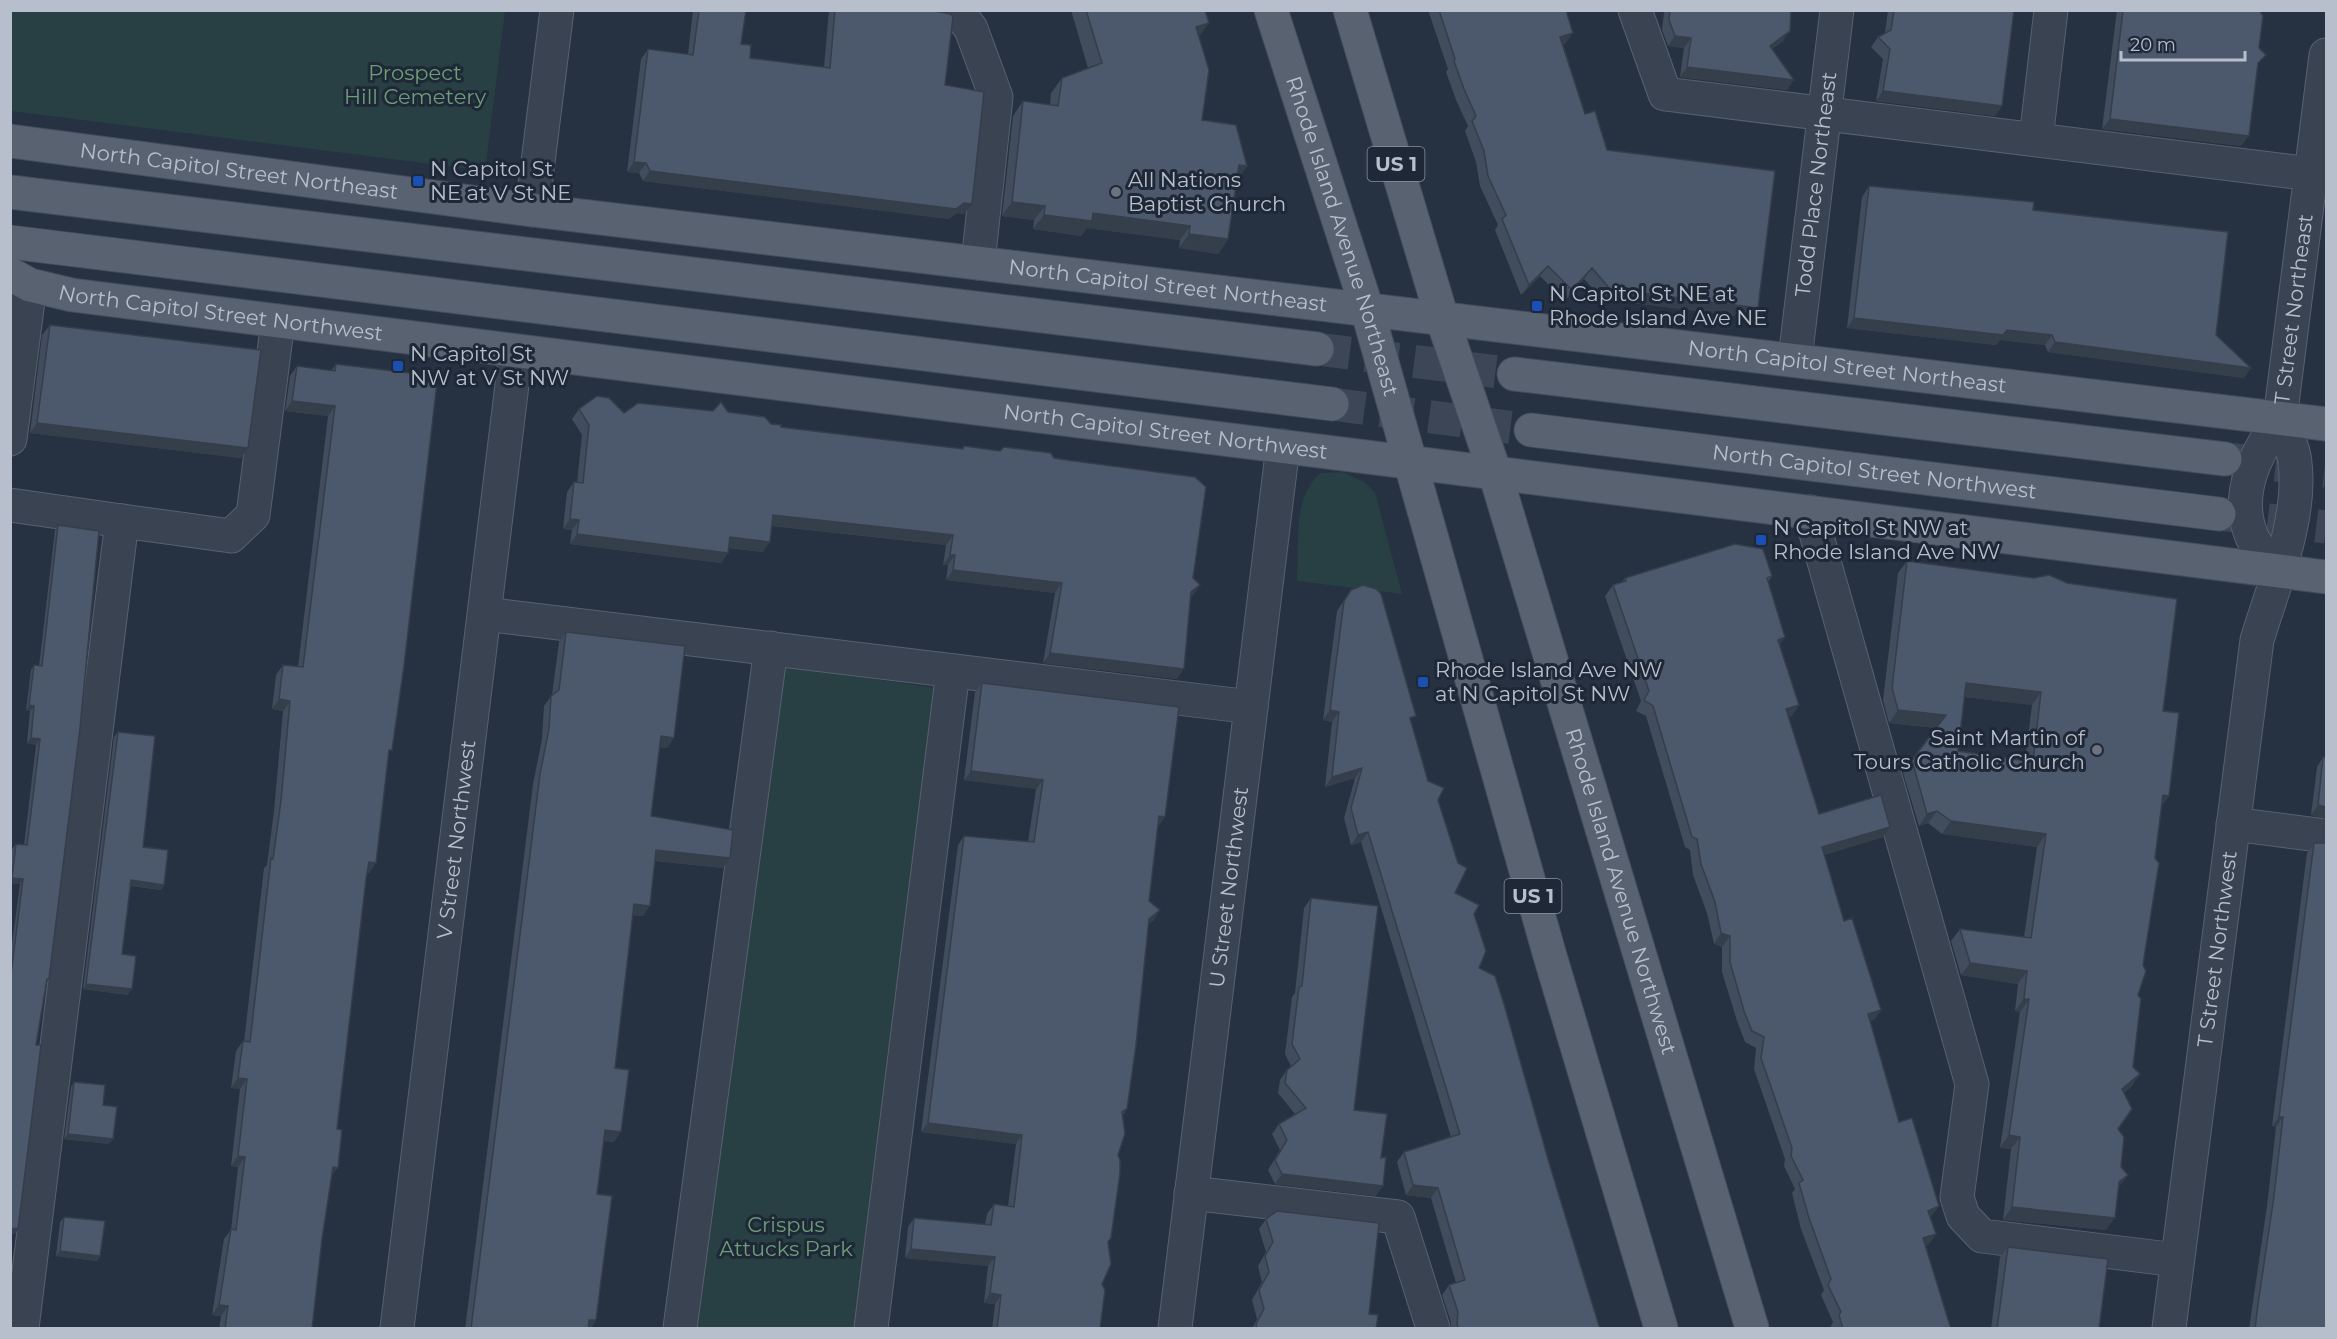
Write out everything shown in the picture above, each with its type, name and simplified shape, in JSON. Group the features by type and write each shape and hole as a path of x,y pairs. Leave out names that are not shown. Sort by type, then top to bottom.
{"main road":[{"name":"Rhode Island Avenue Northeast","path":"1271,10 1367,309 1412,462"},
{"name":"US 1","path":"1350,10 1442,318"},
{"name":"North Capitol Street Northeast","path":"10,141 532,210 2326,424"},
{"path":"10,192 1317,349"},
{"name":"North Capitol Street Northwest","path":"10,242 1332,404"},
{"name":"North Capitol Street Northwest","path":"20,280 72,295 2326,577"},
{"name":"Rhode Island Avenue Northwest","path":"1442,318 1495,473 1752,1329"},
{"path":"1514,374 2225,459"},
{"name":"North Capitol Street Northwest","path":"1532,430 2219,514"},
{"name":"US 1","path":"1412,462 1550,956 1661,1329"}],"street":[{"path":"532,210 557,10"},
{"path":"957,10 971,29 996,97 978,263"},
{"path":"1635,10 1665,94 2311,174"},
{"name":"Todd Place Northeast","path":"1795,359 1837,10"},
{"path":"2036,139 2051,10"},
{"name":"T Street Northeast","path":"2277,571 2252,539 2247,523 2247,493 2255,457 2280,419 2326,55"},
{"path":"10,439 20,280"},
{"path":"10,505 231,536 253,515 278,321"},
{"name":"V Street Northwest","path":"397,1329 516,352"},
{"name":"T Street Northeast","path":"2280,419 2295,461 2294,500"},
{"name":"U Street Northwest","path":"1175,1329 1283,446"},
{"name":"T Street Northwest","path":"2169,1329 2257,640 2294,500"},
{"path":"1810,512 1972,1084 1957,1197 1963,1216 1982,1236 2177,1260"},
{"path":"22,1329 122,521"},
{"path":"485,614 1251,707"},
{"path":"680,1329 771,648"},
{"path":"871,1329 953,670"},
{"path":"2233,825 2326,836"},
{"path":"1191,1193 1398,1217 1433,1329"}],"green space":[{"name":"Prospect Hill Cemetery","path":"11,10 505,11 486,163 479,170 11,111"},
{"path":"1343,472 1364,482 1375,492 1402,594 1297,581 1299,523 1305,495 1311,483 1320,473"},
{"name":"Crispus Attucks Park","path":"782,666 937,688 854,1328 695,1328"}],"building":[{"path":"699,10 746,10 741,44 751,45 750,58 830,68 835,10 929,10 951,14 953,17 945,85 984,92 972,204 964,203 956,209 650,171 646,163 634,162 648,49 693,55"},
{"path":"1086,10 1205,10 1209,23 1196,27 1209,70 1202,120 1236,125 1247,166 1239,165 1228,239 1189,234 1190,226 1093,213 1092,221 1044,215 1045,206 1012,202 1023,101 1058,106 1062,78 1102,63"},
{"path":"1439,10 1566,10 1573,33 1560,37 1585,114 1595,111 1607,150 1775,171 1758,308 1610,289 1592,268 1572,290 1548,266 1529,285 1502,219 1506,215 1488,176 1484,151 1472,121 1476,116 1454,61"},
{"path":"1670,10 1791,10 1790,31 1770,46 1794,80 1687,67 1691,38 1675,36 1669,20"},
{"path":"1894,10 2014,10 2002,106 1883,91 1890,49 1878,37 1891,30"},
{"path":"2123,10 2259,10 2263,16 2259,48 2266,55 2258,63 2249,136 2110,119"},
{"path":"1869,186 2034,202 2033,210 2228,232 2216,335 2251,368 2055,342 2052,335 2007,330 2003,335 1854,318"},
{"path":"50,325 261,350 248,448 37,423"},
{"path":"336,364 426,375 426,381 437,383 404,666 392,750 389,750 376,863 369,862 366,879 337,1129 342,1130 338,1168 333,1167 312,1329 225,1329 228,1306 219,1305 231,1229 236,1230 245,1157 238,1156 247,1079 238,1078 243,1041 250,1042 271,858 273,859 281,801 290,701 279,699 283,665 303,667 335,406 292,401 297,366 335,371"},
{"path":"597,396 609,398 624,413 638,403 713,411 721,402 728,412 765,417 771,424 781,425 781,427 963,449 964,446 1000,451 1004,447 1051,453 1054,458 1195,477 1206,487 1193,578 1200,585 1191,592 1184,669 1050,653 1062,583 953,570 955,555 950,555 953,535 773,515 770,542 730,537 728,553 577,534 579,520 570,519 574,482 583,483 589,425 579,409"},
{"path":"58,525 99,531 80,728 49,979 47,979 36,1045 41,1045 18,1229 10,1228 10,982 23,879 12,878 16,844 27,845 40,739 31,738 34,706 29,705 34,665 42,666"},
{"path":"1735,544 1763,549 1772,576 1767,578 1785,637 1778,640 1799,705 1786,709 1819,814 1881,795 1890,827 1822,847 1844,921 1852,918 1881,1010 1868,1014 1899,1122 1912,1118 1939,1206 1928,1211 1936,1234 1923,1238 1951,1329 1843,1329 1839,1315 1841,1312 1828,1285 1831,1279 1799,1183 1803,1180 1791,1156 1792,1148 1761,1058 1764,1037 1752,1031 1744,1011 1730,962 1730,936 1721,933 1715,902 1701,864 1697,839 1692,837 1653,706 1644,700 1649,691 1613,585 1626,581 1625,578"},
{"path":"1907,561 2034,578 2049,575 2067,583 2177,599 2163,711 2179,713 2169,796 2163,795 2155,858 2159,863 2143,965 2146,971 2138,995 2141,999 2133,1067 2140,1074 2122,1089 2132,1109 2118,1129 2124,1137 2121,1167 2128,1175 2119,1182 2115,1218 2012,1207 2020,1137 2009,1135 2029,999 2024,999 2027,971 1970,963 1960,929 2031,938 2046,834 1951,821 1937,811 1927,814 1912,760 1946,715 1898,710 1892,688","holes":["1966,683 2041,692 2033,762 1958,751"]},
{"path":"1363,585 1376,589 1381,594 1416,716 1410,718 1428,781 1444,788 1438,800 1458,863 1467,868 1455,893 1479,905 1474,914 1486,951 1479,968 1495,976 1600,1329 1459,1329 1457,1324 1458,1312 1449,1285 1465,1280 1438,1188 1413,1185 1404,1152 1460,1134 1368,832 1358,835 1351,808 1362,768 1332,777 1339,712 1330,710 1344,601 1351,590"},
{"path":"566,632 685,646 674,738 661,736 651,816 733,830 730,858 656,850 650,906 634,904 615,1068 629,1070 621,1132 605,1130 597,1194 612,1196 596,1320 589,1320 588,1329 471,1329 540,774 549,729 551,696 559,690"},
{"path":"982,683 1179,707 1165,817 1159,816 1149,901 1160,910 1149,919 1136,1045 1127,1109 1122,1112 1125,1134 1118,1155 1120,1173 1111,1238 1108,1242 1111,1264 1102,1284 1105,1290 1100,1329 997,1329 1001,1295 990,1293 995,1257 911,1249 914,1218 991,1225 994,1204 1014,1207 1022,1135 928,1123 964,836 1034,842 1043,780 971,771"},
{"path":"118,732 155,736 143,847 168,850 164,885 131,880 122,954 136,956 132,989 86,984"},
{"path":"2323,757 2326,758 2326,807 2318,805"},
{"path":"2314,843 2326,843 2326,1329 2255,1329 2274,1196 2283,1117 2279,1117"},
{"path":"1311,898 1378,906 1354,1110 1387,1114 1381,1158 1386,1157 1383,1186 1282,1174 1275,1160 1287,1140 1279,1124 1306,1108 1285,1083 1287,1070 1300,1059 1292,1044 1299,987 1302,986"},
{"path":"74,1082 105,1085 103,1105 117,1107 113,1139 68,1134"},
{"path":"1277,1211 1379,1223 1369,1314 1378,1315 1376,1329 1257,1329 1256,1324 1264,1309 1259,1290 1269,1272 1265,1256 1273,1242 1266,1219"},
{"path":"64,1217 105,1221 100,1256 60,1251"},
{"path":"2008,1247 2108,1259 2099,1329 1997,1329"}],"tunnel":[{"path":"1317,349 1514,374"},
{"path":"1332,404 1531,430"},
{"path":"2227,459 2326,471"},
{"path":"2219,514 2326,527"}],"place":[{"name":"N Capitol St NE at V St NE","path":"418,181"},
{"name":"All Nations Baptist Church","path":"1116,192"},
{"name":"N Capitol St NE at Rhode Island Ave NE","path":"1537,306"},
{"name":"N Capitol St NW at V St NW","path":"398,366"},
{"name":"N Capitol St NW at Rhode Island Ave NW","path":"1761,540"},
{"name":"Rhode Island Ave NW at N Capitol St NW","path":"1423,682"},
{"name":"Saint Martin of Tours Catholic Church","path":"2097,750"}]}
